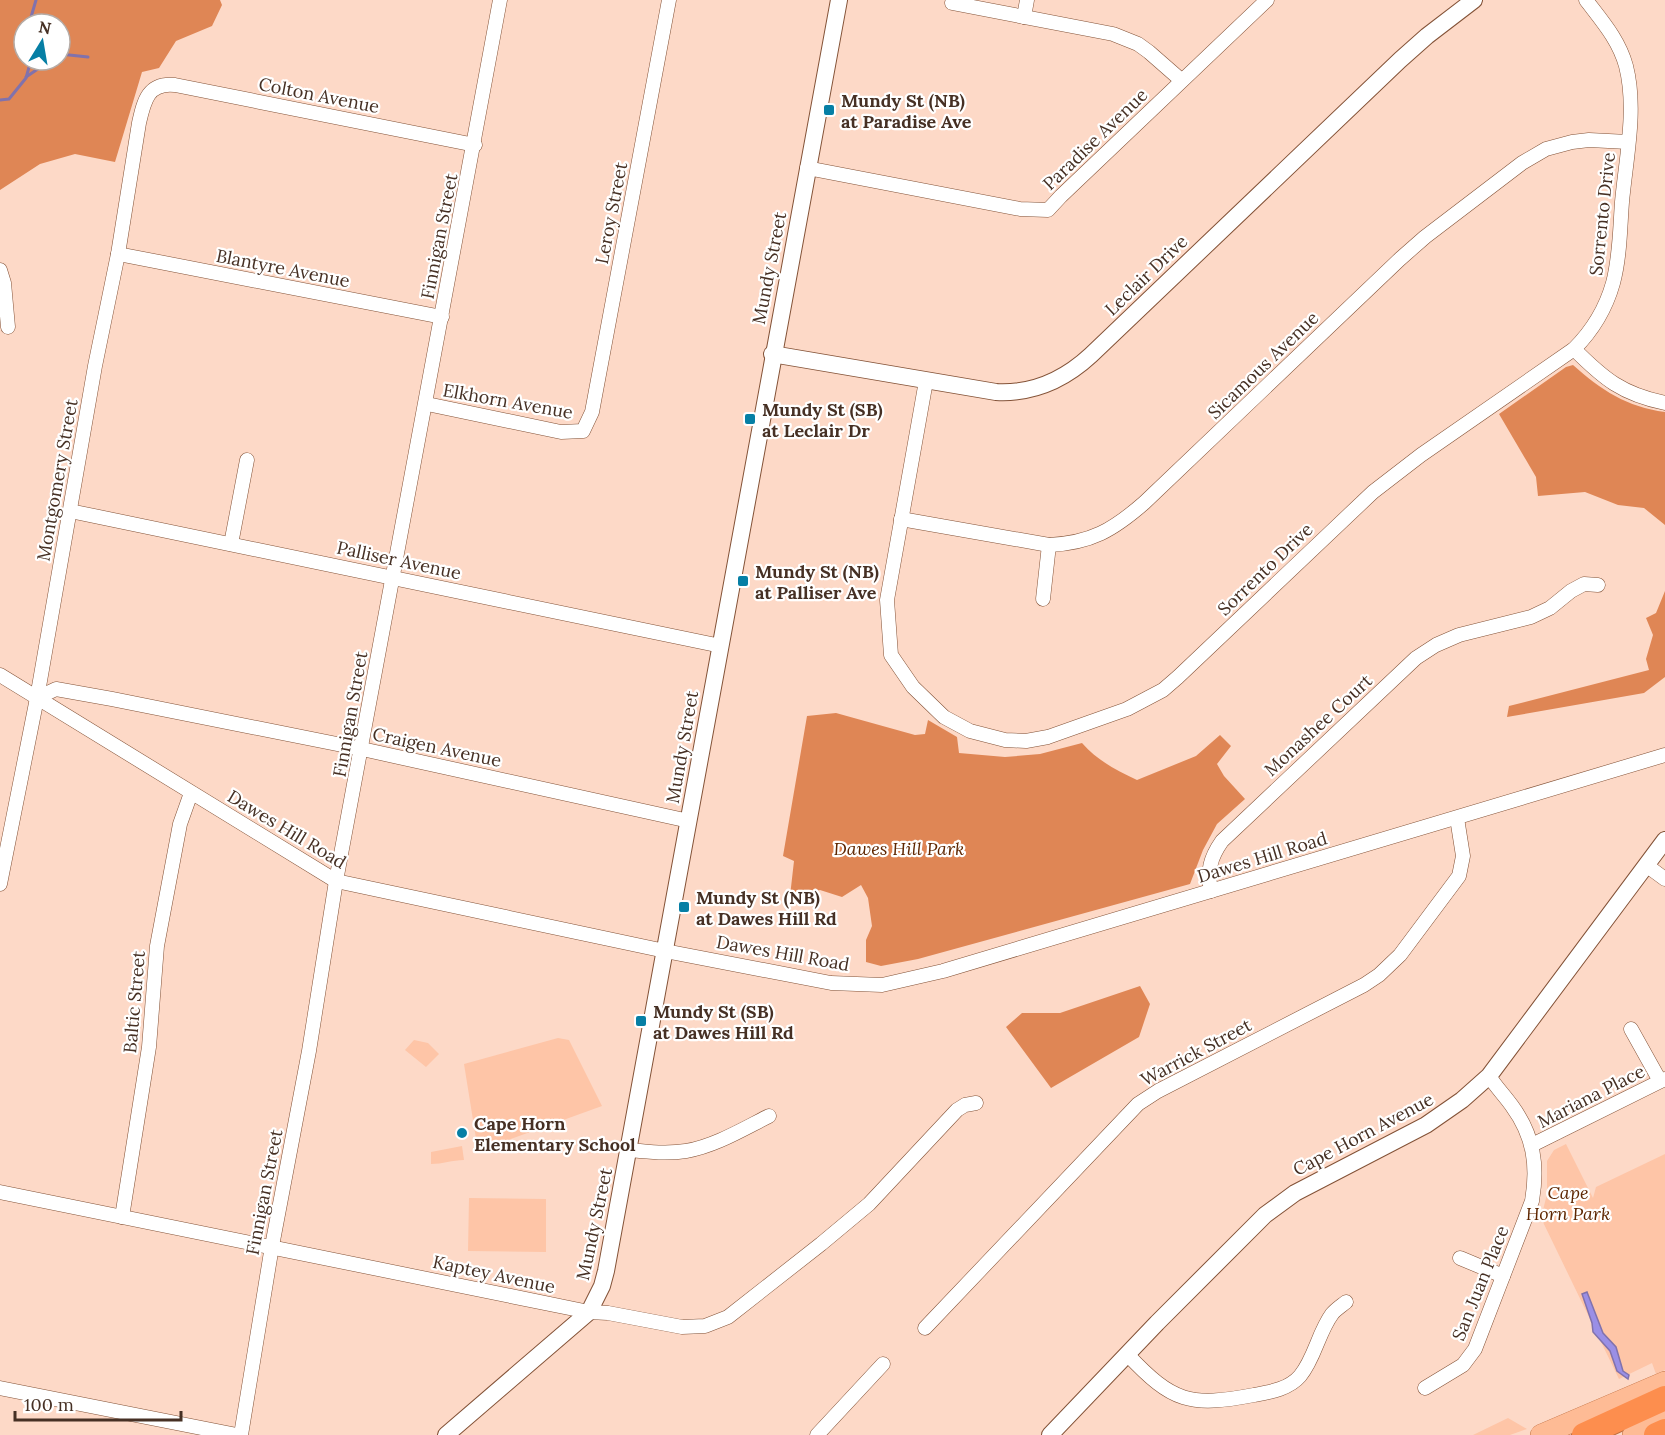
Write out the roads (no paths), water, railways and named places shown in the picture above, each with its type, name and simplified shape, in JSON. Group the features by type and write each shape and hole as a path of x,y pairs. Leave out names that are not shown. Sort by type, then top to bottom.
{"highway":[{"path":"1584,1435 1665,1398"},
{"path":"1656,1435 1665,1431"}],"main road":[{"path":"1541,1435 1665,1382"},
{"path":"1633,1435 1665,1421"}],"street":[{"name":"Finnigan Street","path":"239,1435 309,1051 336,881 475,145 500,0"},
{"name":"Leroy Street","path":"583,431 592,412 669,0"},
{"name":"Mundy Street","path":"446,1435 589,1312 602,1286 630,1150 772,354 838,0"},
{"path":"1024,17 1027,0"},
{"name":"Paradise Avenue","path":"807,168 1020,210 1048,210 1267,0"},
{"name":"Leclair Drive","path":"772,354 982,391 1009,393 1038,387 1073,370 1400,60 1474,0"},
{"name":"Sorrento Drive","path":"926,381 887,600 891,655 923,698 944,717 980,735 1026,741 1048,737 1127,709 1163,690 1379,487 1574,349 1598,318 1613,284 1617,262 1628,142 1630,89 1626,65 1617,44 1586,0"},
{"path":"952,3 1102,31 1124,38 1149,52 1181,80"},
{"name":"Colton Avenue","path":"157,87 175,84 475,145"},
{"name":"Montgomery Street","path":"0,885 5,832 37,698 143,106 151,91 157,87"},
{"name":"Sicamous Avenue","path":"901,519 1048,545 1069,544 1104,533 1130,515 1400,259 1425,237 1522,163 1546,149 1572,141 1628,142"},
{"name":"Blantyre Avenue","path":"118,254 442,317"},
{"path":"0,270 4,283 8,327"},
{"path":"1574,349 1615,386 1665,404"},
{"name":"Elkhorn Avenue","path":"426,404 561,432 583,431"},
{"path":"231,544 247,460"},
{"name":"Palliser Avenue","path":"70,511 721,646"},
{"path":"1043,600 1048,545"},
{"name":"Monashee Court","path":"1212,891 1208,875 1209,866 1217,848 1277,788 1416,658 1453,637 1531,617 1550,608 1570,591 1584,584 1598,585"},
{"name":"Dawes Hill Road","path":"0,675 336,881 665,951 831,983 882,985 943,971 1665,755"},
{"name":"Craigen Avenue","path":"37,698 56,689 362,749 689,821"},
{"name":"Baltic Street","path":"122,1216 149,1047 158,946 180,824 191,793"},
{"name":"Warrick Street","path":"925,1328 1138,1104 1158,1091 1365,985 1390,966 1459,876 1462,856 1457,818"},
{"name":"Cape Horn Avenue","path":"1050,1435 1252,1227 1284,1199 1426,1125 1489,1076 1665,840"},
{"path":"1647,865 1665,879"},
{"path":"1631,1029 1662,1080"},
{"name":"San Juan Place","path":"1425,1388 1463,1365 1474,1349 1532,1202 1536,1161 1532,1145 1513,1107 1496,1089 1489,1076"},
{"name":"Mariana Place","path":"1532,1145 1662,1080"},
{"name":"Kaptey Avenue","path":"0,1192 589,1312 608,1313 682,1327 705,1326 728,1317 822,1244 860,1212 957,1110 976,1103"},
{"path":"630,1150 666,1153 694,1149 720,1140 769,1116"},
{"path":"1460,1258 1503,1276"},
{"path":"1127,1354 1165,1389 1192,1401 1216,1402 1268,1393 1286,1387 1300,1376 1332,1314 1346,1302"},
{"path":"817,1435 883,1364"},
{"path":"0,1388 239,1435"}],"waterway":[{"path":"32,12 36,0"},
{"path":"72,55 88,57"},
{"path":"0,100 9,99 26,78 28,72"},
{"path":"26,77 33,72"}],"place":[{"name":"Mundy St (NB) at Paradise Ave","path":"829,110"},
{"name":"Mundy St (SB) at Leclair Dr","path":"750,419"},
{"name":"Mundy St (NB) at Palliser Ave","path":"743,581"},
{"name":"Mundy St (NB) at Dawes Hill Rd","path":"684,907"},
{"name":"Mundy St (SB) at Dawes Hill Rd","path":"641,1021"},
{"name":"Cape Horn Elementary School","path":"462,1133"}],"park label":[{"name":"Dawes Hill Park","path":"899,848"},
{"name":"Cape Horn Park","path":"1568,1202"}]}
